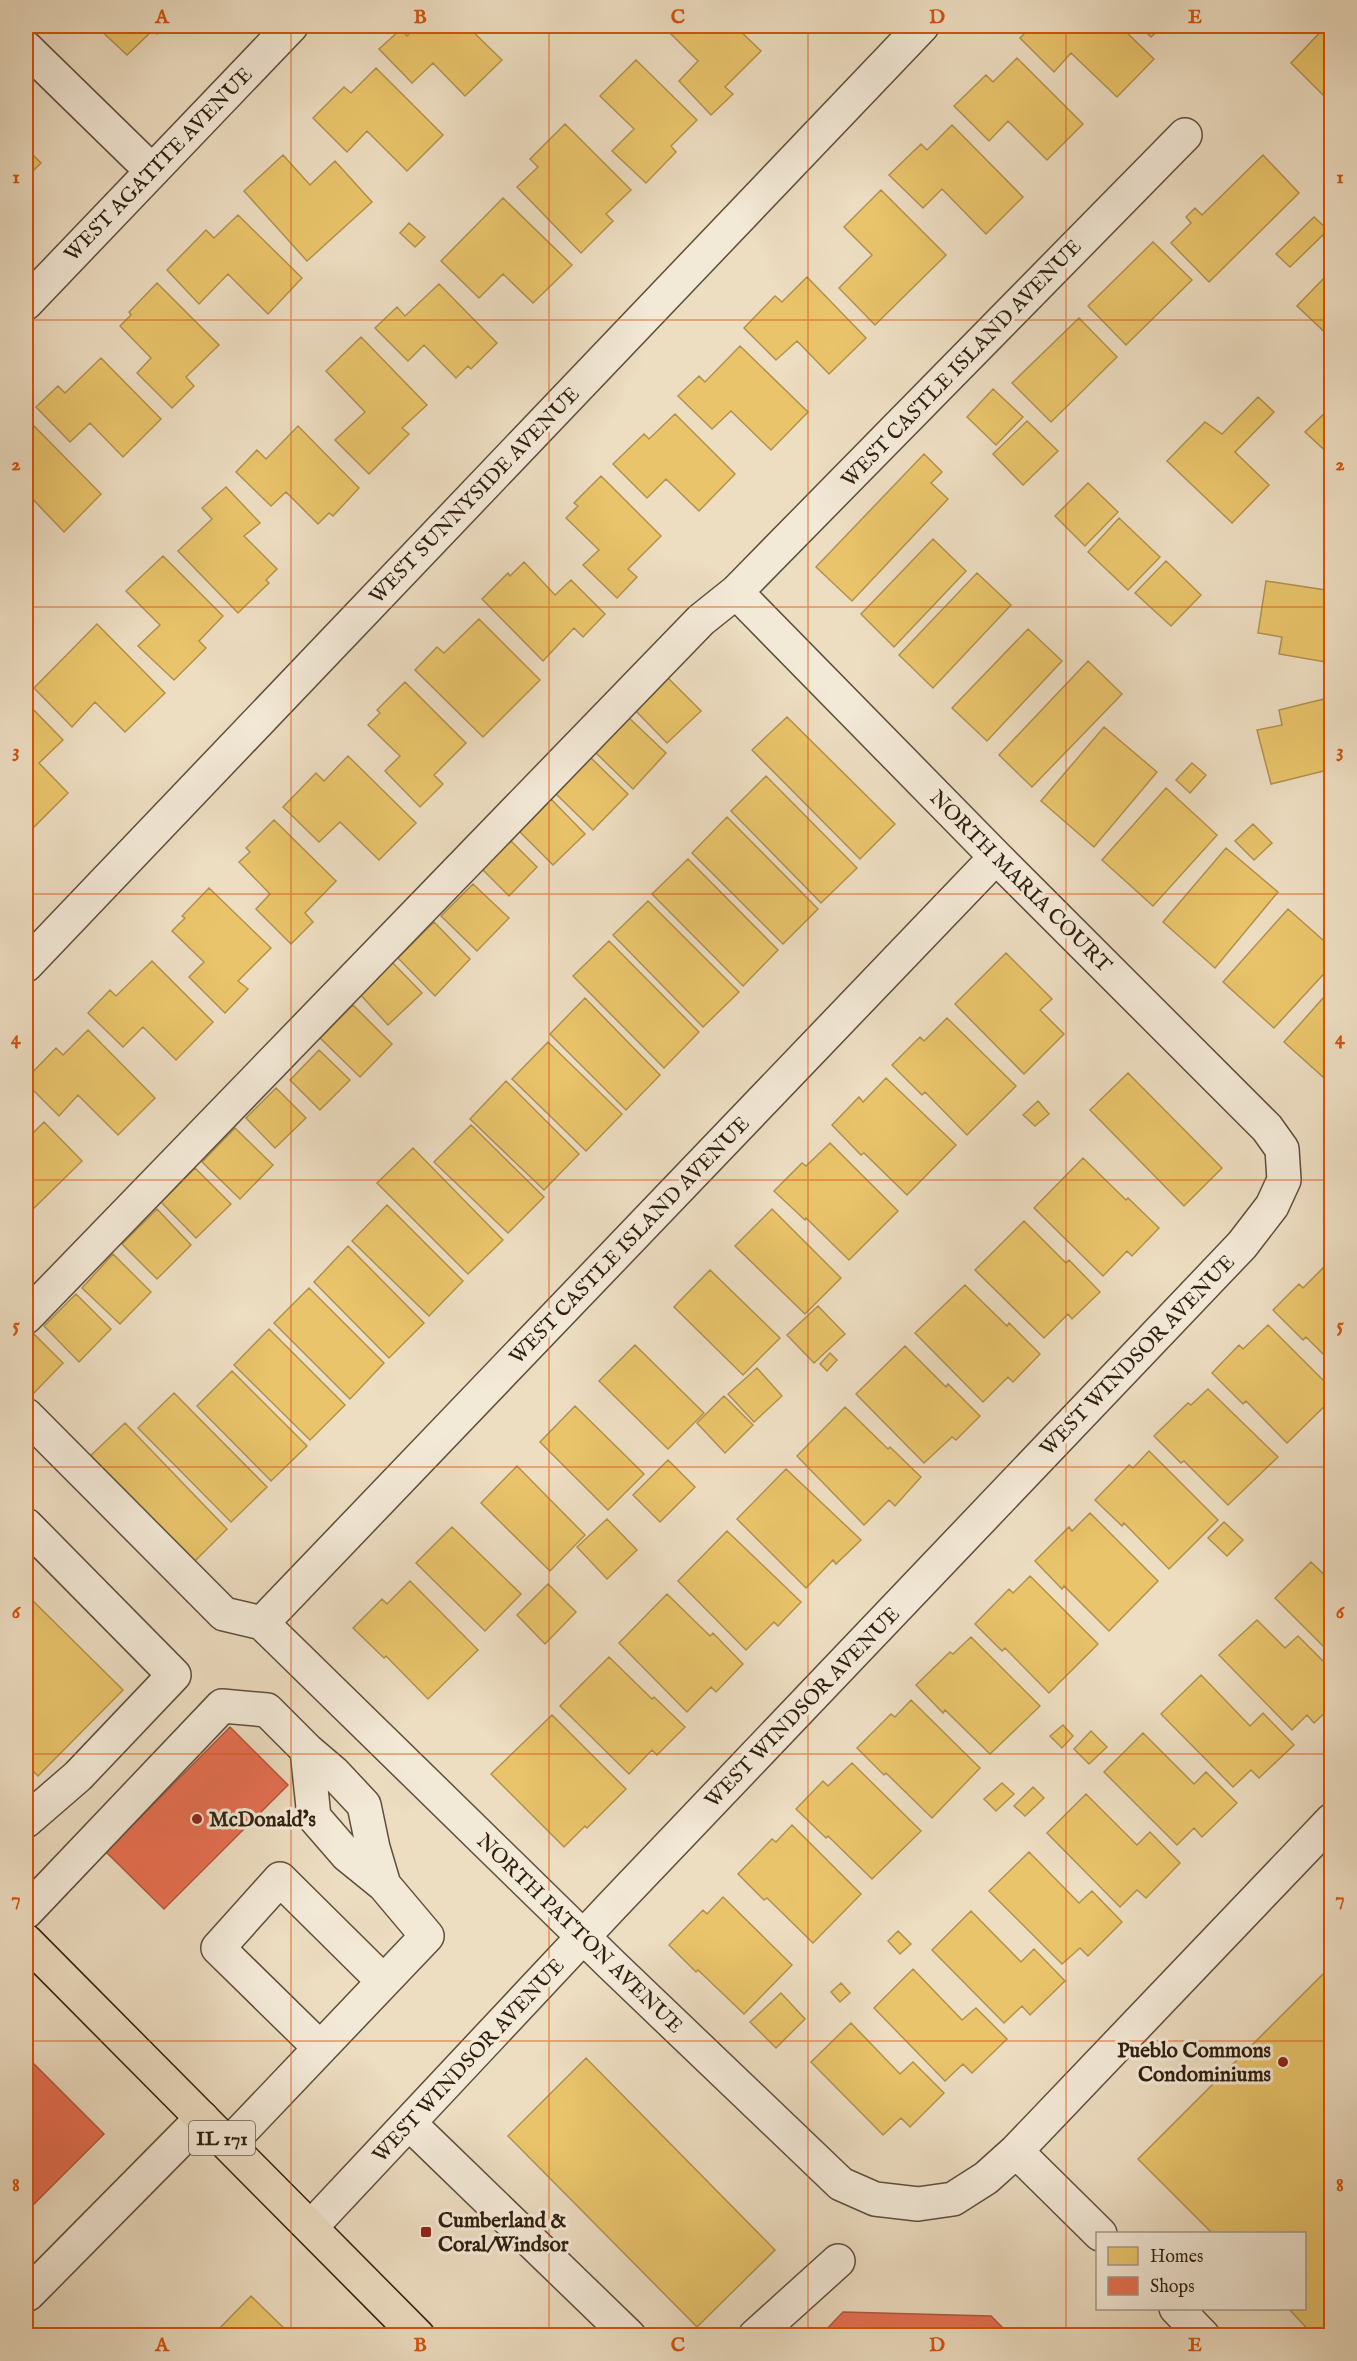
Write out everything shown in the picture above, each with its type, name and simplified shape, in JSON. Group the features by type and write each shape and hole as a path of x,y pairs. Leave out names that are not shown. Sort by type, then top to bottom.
{"main road":[{"name":"IL 171","path":"26,1941 418,2336"}],"street":[{"name":"WEST AGATITE AVENUE","path":"26,303 291,26"},
{"name":"WEST SUNNYSIDE AVENUE","path":"26,965 921,26"},
{"path":"26,48 152,171"},
{"name":"WEST CASTLE ISLAND AVENUE","path":"26,1317 702,620 736,592 1185,135"},
{"name":"NORTH MARIA COURT","path":"736,592 1267,1128 1282,1149 1284,1180"},
{"name":"WEST CASTLE ISLAND AVENUE","path":"262,1623 996,857"},
{"name":"WEST WINDSOR AVENUE","path":"312,2227 583,1936 1242,1245 1272,1206 1284,1180"},
{"path":"26,1415 224,1614 262,1623"},
{"path":"26,1525 174,1675 78,1776 26,1821"},
{"name":"NORTH PATTON AVENUE","path":"262,1623 841,2184 875,2199 918,2204 952,2199 987,2178 1016,2151 1332,1820"},
{"path":"26,1912 222,1706 267,1710 334,1773 364,1805 384,1885"},
{"path":"229,2144 427,1935 384,1885 347,1855 314,1817 307,1750"},
{"path":"320,2048 218,1948 280,1879 383,1981"},
{"path":"26,2292 28,2294 202,2118"},
{"path":"409,2123 628,2336"},
{"path":"1016,2151 1098,2232"},
{"path":"755,2336 838,2261"},
{"path":"1178,2310 1203,2336"}],"building: Homes":[{"path":"96,26 165,26 157,34 153,30 127,55"},
{"path":"417,26 467,26 502,60 465,96 433,63 412,83 379,49 401,29 407,36"},
{"path":"663,26 735,26 761,51 725,87 733,94 711,115 679,81 698,61"},
{"path":"1032,26 1120,26 1154,59 1117,97 1071,53 1054,72 1020,38"},
{"path":"1140,26 1163,26 1151,37"},
{"path":"1326,26 1332,26 1332,92 1326,98 1291,63"},
{"path":"1017,58 1083,124 1047,160 1008,121 989,141 954,106 986,75 993,82"},
{"path":"636,60 697,120 671,146 676,152 646,183 612,151 634,129 600,96"},
{"path":"376,68 443,135 407,171 367,131 347,152 313,118 344,87 351,93"},
{"path":"565,124 631,190 606,214 613,221 581,253 517,187 538,167 530,159"},
{"path":"952,125 1023,197 986,234 942,189 923,208 889,175 921,144 927,150"},
{"path":"26,148 41,163 26,178"},
{"path":"283,155 310,185 335,161 372,202 307,261 244,191"},
{"path":"1263,155 1299,193 1209,282 1171,243 1191,223 1186,217 1195,208 1202,215"},
{"path":"881,190 946,255 875,325 839,288 872,255 844,227"},
{"path":"503,198 572,265 533,303 503,274 479,298 441,261"},
{"path":"238,215 302,278 268,314 228,274 199,304 167,270 206,230 214,238"},
{"path":"1314,217 1328,230 1290,267 1276,254"},
{"path":"409,223 425,237 415,247 400,233"},
{"path":"1153,242 1192,280 1126,345 1088,306"},
{"path":"1327,275 1332,279 1332,339 1297,306"},
{"path":"807,277 866,338 829,374 797,341 776,360 744,328 775,296 782,302"},
{"path":"157,283 219,345 186,377 194,386 172,408 137,373 151,358 120,326 131,315 129,312"},
{"path":"439,284 497,343 471,369 468,366 456,378 424,345 408,361 375,328 397,307 405,316"},
{"path":"1079,318 1117,357 1051,422 1012,383"},
{"path":"361,337 427,405 402,428 409,434 369,474 335,440 365,412 326,371"},
{"path":"740,346 808,412 771,450 731,411 712,429 678,396 699,376 705,382"},
{"path":"101,358 161,419 123,457 90,423 70,442 36,407 58,386 65,393"},
{"path":"993,389 1023,417 996,445 967,417"},
{"path":"1258,397 1274,412 1235,452 1269,485 1232,523 1167,461 1205,422 1222,434"},
{"path":"1332,406 1332,457 1305,432"},
{"path":"675,414 735,474 699,511 666,479 647,498 613,464 644,434 649,439"},
{"path":"1027,421 1058,451 1023,485 993,454"},
{"path":"34,426 101,494 64,532 26,492 26,435"},
{"path":"298,426 359,488 333,516 329,513 318,524 286,492 271,506 236,472 257,450 266,459"},
{"path":"924,454 942,472 931,483 948,499 852,601 816,567"},
{"path":"601,476 661,536 628,569 637,577 617,598 583,565 599,550 566,518 578,506 574,503"},
{"path":"1088,483 1118,512 1085,546 1055,516"},
{"path":"226,487 260,523 244,536 277,569 266,580 269,583 238,613 178,551 212,519 202,508"},
{"path":"1119,518 1160,557 1128,590 1088,552"},
{"path":"933,539 966,571 894,647 861,614"},
{"path":"163,556 223,616 199,641 206,648 174,680 138,646 160,625 126,591"},
{"path":"1166,561 1201,595 1171,626 1135,593"},
{"path":"524,562 555,595 571,580 605,614 583,637 574,628 543,661 482,599 508,573 510,576"},
{"path":"977,573 1011,605 933,688 899,655"},
{"path":"1266,581 1332,591 1332,663 1279,654 1282,637 1258,633"},
{"path":"479,619 540,680 483,737 415,670 437,647 444,653"},
{"path":"97,624 165,693 125,732 95,702 72,727 34,688"},
{"path":"1028,629 1062,661 987,741 952,708"},
{"path":"1088,661 1122,694 1032,787 999,755"},
{"path":"663,673 701,711 667,743 631,706"},
{"path":"405,682 466,743 434,775 443,784 420,807 385,771 400,756 368,725 380,713 377,710"},
{"path":"1332,697 1332,769 1271,784 1257,730 1282,725 1279,710"},
{"path":"26,702 63,740 39,763 68,793 28,833 26,830"},
{"path":"628,717 666,753 633,789 595,752"},
{"path":"787,717 895,824 860,859 752,750"},
{"path":"1104,727 1157,772 1094,847 1041,801"},
{"path":"348,756 416,823 379,860 340,822 319,842 283,807 316,773 324,781"},
{"path":"590,757 628,794 593,830 555,793"},
{"path":"1192,763 1206,775 1190,793 1176,780"},
{"path":"766,776 857,868 821,903 731,811"},
{"path":"1166,788 1217,835 1153,906 1102,860"},
{"path":"551,799 585,834 553,865 518,830"},
{"path":"727,817 818,909 783,944 692,853"},
{"path":"274,820 336,881 305,913 313,922 291,944 256,909 270,894 239,862 250,852 246,848"},
{"path":"1253,824 1272,843 1254,860 1235,841"},
{"path":"507,837 537,867 509,896 479,866"},
{"path":"1226,848 1278,892 1215,968 1163,922"},
{"path":"688,859 778,950 743,986 652,894"},
{"path":"473,884 509,918 477,951 441,916"},
{"path":"209,888 271,948 238,981 248,989 225,1013 189,977 204,962 172,931 185,918 182,916"},
{"path":"648,901 739,992 703,1027 613,935"},
{"path":"1288,909 1332,948 1332,965 1274,1028 1223,982"},
{"path":"434,922 470,959 435,996 398,958"},
{"path":"609,941 699,1032 664,1068 573,976"},
{"path":"1006,953 1052,999 1040,1010 1064,1034 1024,1074 955,1004"},
{"path":"152,961 213,1022 176,1060 143,1027 123,1047 88,1013 110,990 116,996"},
{"path":"391,961 422,993 388,1025 358,992"},
{"path":"1332,988 1332,1085 1284,1042"},
{"path":"585,998 660,1075 626,1110 550,1034"},
{"path":"353,1005 392,1044 360,1077 320,1038"},
{"path":"947,1018 1016,1086 967,1135 925,1092 922,1095 892,1065 920,1037 924,1041"},
{"path":"88,1030 155,1098 118,1135 78,1095 59,1116 26,1083 26,1079 56,1048 63,1055"},
{"path":"548,1042 622,1114 586,1151 512,1079"},
{"path":"319,1050 350,1080 320,1110 290,1080"},
{"path":"1128,1073 1222,1168 1184,1206 1090,1110"},
{"path":"886,1078 956,1145 907,1195 864,1153 861,1155 832,1125 859,1097 863,1102"},
{"path":"506,1081 579,1154 544,1190 470,1119"},
{"path":"276,1088 306,1118 275,1148 246,1118"},
{"path":"1038,1101 1049,1114 1035,1126 1023,1115"},
{"path":"44,1122 82,1161 26,1216 26,1140"},
{"path":"471,1125 544,1197 508,1233 434,1162"},
{"path":"235,1128 273,1165 240,1199 202,1162"},
{"path":"830,1143 898,1211 849,1260 774,1191 802,1163 806,1166"},
{"path":"413,1148 503,1240 468,1274 377,1183"},
{"path":"1083,1158 1159,1228 1132,1256 1127,1251 1103,1276 1034,1208"},
{"path":"195,1168 231,1204 196,1238 161,1202"},
{"path":"387,1205 463,1281 429,1316 352,1241"},
{"path":"157,1209 191,1245 157,1279 122,1244"},
{"path":"772,1209 841,1278 805,1314 735,1246"},
{"path":"1024,1221 1066,1263 1069,1260 1100,1292 1072,1319 1068,1314 1044,1338 975,1270"},
{"path":"348,1246 424,1323 389,1358 314,1282"},
{"path":"113,1254 151,1292 120,1324 82,1288"},
{"path":"1328,1263 1332,1266 1332,1363 1306,1337 1303,1340 1273,1310 1299,1284 1303,1288"},
{"path":"710,1270 780,1338 743,1375 674,1307"},
{"path":"965,1285 1007,1326 1009,1323 1040,1354 1013,1382 1008,1377 983,1402 915,1333"},
{"path":"309,1288 384,1363 350,1399 274,1323"},
{"path":"76,1294 111,1329 79,1362 44,1326"},
{"path":"818,1306 845,1334 814,1363 787,1335"},
{"path":"1268,1325 1332,1389 1332,1399 1287,1443 1246,1401 1243,1404 1212,1373 1239,1345 1243,1349"},
{"path":"269,1329 345,1405 310,1440 234,1365"},
{"path":"34,1334 63,1363 34,1393 26,1384 26,1343"},
{"path":"635,1345 704,1413 668,1449 599,1381"},
{"path":"905,1346 946,1387 948,1384 980,1416 956,1440 952,1437 924,1463 856,1394"},
{"path":"830,1353 837,1360 827,1371 820,1364"},
{"path":"757,1368 782,1396 754,1422 728,1394"},
{"path":"232,1371 307,1446 271,1481 197,1406"},
{"path":"1208,1389 1278,1457 1228,1505 1184,1461 1181,1463 1154,1436 1188,1403 1191,1405"},
{"path":"174,1393 267,1487 231,1522 138,1428"},
{"path":"724,1396 753,1425 725,1453 697,1423"},
{"path":"575,1406 644,1474 608,1510 540,1442"},
{"path":"845,1407 921,1477 895,1506 889,1500 864,1525 797,1456"},
{"path":"125,1423 227,1529 192,1564 88,1458"},
{"path":"1149,1451 1218,1520 1169,1569 1124,1523 1122,1526 1095,1500 1129,1465 1133,1468"},
{"path":"668,1460 695,1487 660,1522 633,1495"},
{"path":"517,1466 585,1535 550,1571 481,1503"},
{"path":"786,1469 861,1540 836,1564 833,1560 806,1588 737,1519"},
{"path":"1090,1513 1158,1581 1109,1631 1035,1561 1069,1527 1072,1531"},
{"path":"607,1519 637,1550 607,1579 577,1547"},
{"path":"1224,1522 1243,1540 1227,1556 1208,1538"},
{"path":"452,1527 521,1594 485,1631 416,1563"},
{"path":"727,1531 801,1602 778,1626 774,1622 746,1650 678,1581"},
{"path":"1311,1562 1332,1582 1332,1655 1275,1598"},
{"path":"1030,1576 1098,1644 1049,1693 1005,1648 1002,1651 975,1624 1009,1589 1013,1593"},
{"path":"410,1581 478,1650 428,1699 386,1656 384,1658 353,1628 382,1599 387,1604"},
{"path":"548,1584 576,1612 545,1644 517,1615"},
{"path":"26,1594 123,1690 38,1776 26,1764"},
{"path":"667,1594 710,1636 713,1633 743,1664 716,1692 711,1687 687,1712 619,1643"},
{"path":"1257,1620 1285,1648 1298,1636 1332,1670 1332,1706 1314,1723 1307,1715 1292,1730 1219,1655"},
{"path":"971,1637 1040,1706 990,1754 945,1710 943,1713 916,1685 950,1652 953,1654"},
{"path":"609,1657 685,1727 657,1755 652,1750 629,1774 560,1706"},
{"path":"1201,1675 1250,1726 1263,1713 1294,1745 1259,1778 1251,1770 1233,1787 1161,1714"},
{"path":"911,1700 980,1768 932,1818 857,1748 891,1714 895,1717"},
{"path":"552,1715 626,1789 587,1828 585,1826 564,1847 491,1774"},
{"path":"1063,1725 1073,1736 1062,1748 1050,1736"},
{"path":"1091,1731 1107,1747 1089,1764 1074,1749"},
{"path":"1143,1733 1194,1784 1206,1772 1237,1803 1202,1837 1194,1828 1177,1845 1104,1772"},
{"path":"852,1763 921,1831 872,1879 828,1836 826,1838 796,1809 823,1781 828,1786"},
{"path":"1002,1783 1014,1794 996,1811 984,1799"},
{"path":"1033,1787 1044,1798 1025,1816 1014,1806"},
{"path":"1086,1794 1137,1845 1150,1832 1180,1863 1146,1898 1137,1890 1120,1907 1047,1833"},
{"path":"792,1825 861,1894 813,1943 767,1898 764,1900 738,1874 772,1839 776,1842"},
{"path":"1029,1852 1079,1903 1092,1891 1122,1922 1088,1956 1080,1948 1062,1964 989,1891"},
{"path":"723,1897 792,1965 744,2014 669,1945 703,1910 707,1914"},
{"path":"971,1911 1021,1962 1034,1949 1065,1981 1030,2015 1022,2006 1004,2023 932,1950"},
{"path":"898,1931 911,1944 900,1954 888,1941"},
{"name":"Pueblo Commons Condominiums","path":"1332,1965 1332,2336 1314,2336 1290,2310 1306,2310 1306,2232 1211,2232 1138,2159"},
{"path":"913,1969 962,2020 976,2008 1007,2039 972,2073 963,2064 945,2081 874,2008"},
{"path":"841,1983 850,1993 840,2002 831,1992"},
{"path":"781,1993 805,2019 776,2048 750,2022"},
{"path":"851,2023 900,2074 913,2062 944,2093 910,2127 901,2118 883,2135 811,2062"},
{"path":"586,2058 775,2250 697,2327 508,2136"},
{"path":"251,2296 292,2336 216,2336 214,2334"}],"building: Shops":[{"name":"McDonald's","path":"230,1727 288,1785 164,1909 106,1852"},
{"path":"26,2056 104,2134 26,2212"},
{"path":"843,2312 991,2316 1011,2336 820,2336"}],"place":[{"name":"McDonald's","path":"197,1819"},
{"name":"Pueblo Commons Condominiums","path":"1283,2062"},
{"name":"Cumberland & Coral/Windsor","path":"426,2232"}]}
